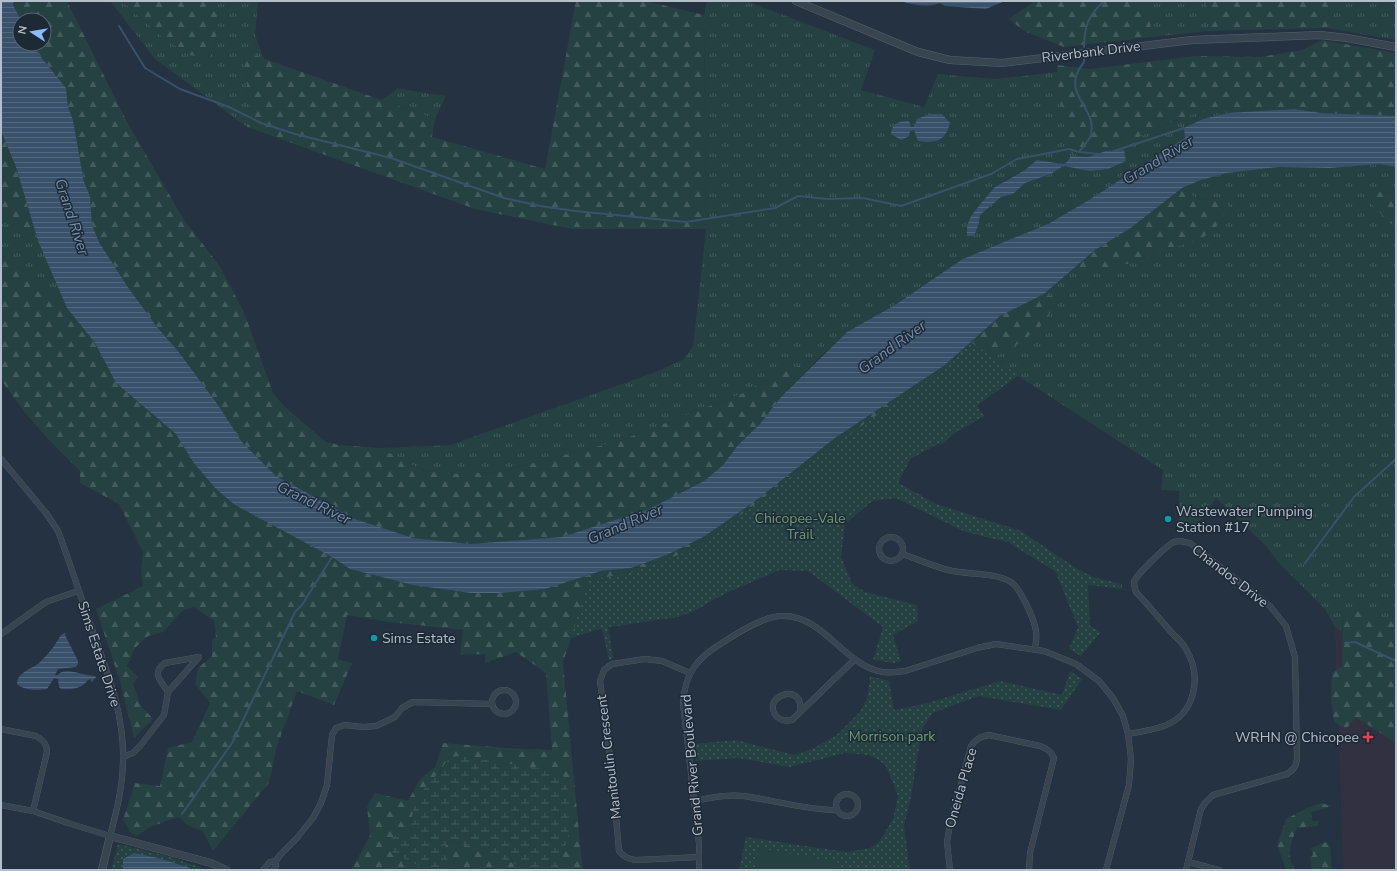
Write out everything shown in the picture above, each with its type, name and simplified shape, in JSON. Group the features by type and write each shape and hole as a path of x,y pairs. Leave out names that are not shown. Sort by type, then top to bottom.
{"street":[{"name":"Riverbank Drive","path":"796,1 918,52 950,60 1002,63 1192,40 1312,36 1347,38 1396,47"},
{"name":"Sims Estate Drive","path":"1,459 55,525 116,701 121,724 123,776 119,802 102,870"},
{"path":"888,538 896,538 902,544 902,554 894,561 888,561 881,556 879,548 880,544 883,540 888,538"},
{"name":"Chandos Drive","path":"1128,734 1165,725 1185,711 1193,694 1196,683 1195,673 1186,649 1136,592 1134,587 1134,581 1140,572 1166,547 1175,542 1182,541 1190,544 1270,606 1286,626 1295,658 1297,757 1297,764 1294,769 1287,774 1213,796 1209,799 1201,810 1186,870"},
{"path":"902,554 948,570 992,576 1011,582 1022,595 1035,627 1037,638 1035,649"},
{"path":"1,634 46,602 78,591"},
{"name":"Grand River Boulevard","path":"699,870 694,801 683,703 684,690 690,674 697,662 707,652 735,634 759,622 781,616 794,617 811,623 855,659 872,669 884,672 905,671 977,648 996,644 1044,651 1068,660 1088,672 1099,681 1113,698 1123,716 1128,734 1131,760 1129,785 1106,870"},
{"path":"123,757 133,753 164,715 168,692 199,657 165,663 161,667 158,671 159,681 164,685 168,692"},
{"name":"Manitoulin Crescent","path":"690,674 662,661 645,659 612,664 604,670 600,681 612,772 619,851 629,860 699,857"},
{"path":"800,711 799,702 792,694 782,694 774,702 773,709 779,718 783,720 792,720 855,659"},
{"path":"499,691 509,691 516,699 514,708 508,713 504,714 496,711 492,704 492,698 499,691"},
{"path":"273,870 280,855 297,838 313,818 321,803 327,785 332,735 336,728 344,725 363,727 376,726 395,717 402,708 413,702 492,704"},
{"path":"1,729 36,736 45,744 47,752 33,811"},
{"name":"Oneida Place","path":"950,870 947,842 949,830 971,746 975,740 989,735 1046,748 1052,752 1054,758 1030,853 1029,870"},
{"path":"694,801 727,796 742,796 820,810 837,810"},
{"path":"1,805 33,811 110,836 211,863 226,870"},
{"path":"263,870 270,862 276,861"},
{"path":"1188,862 1219,870"}],"shaded area":[{"name":"WRHN @ Chicopee","path":"1335,627 1396,671 1396,870 1343,870"}],"green space":[{"path":"14,1 67,1 126,120 184,220 219,265 244,312 273,393 284,406 326,442 339,445 380,448 424,471 448,474 498,472 619,441 746,392 770,377 819,358 781,397 760,424 738,445 723,465 704,481 649,509 562,537 470,544 413,538 355,519 276,476 242,442 218,405 127,286 99,242 92,225 90,196 84,182 73,120 68,107 66,88 37,52 52,52 52,12 17,12 13,5"},
{"path":"110,1 122,1 165,39 189,54 209,58 216,41 218,10 212,1 258,1 255,35 264,59 243,52 251,121 247,127 155,59"},
{"path":"122,1 212,1 218,10 216,41 209,58 189,55 165,39"},
{"path":"576,1 646,1 704,15 706,229 572,229 475,209 247,127 251,121 243,51 435,119 432,137 545,169"},
{"path":"707,1 747,1 875,50 861,90 924,107 938,74 995,79 1057,72 1058,88 1123,143 1194,113 1219,110 1228,113 1203,119 1186,138 1089,200 1048,224 847,332 819,358 770,377 746,392 619,441 498,472 448,474 424,471 380,448 450,445 653,373 684,359 693,346 706,229 704,15","holes":["1106,151 1071,168 1063,166 1051,174 1025,183 1013,194 1001,197 980,215 979,223 971,216 982,202 1004,181 1025,170 1037,160 1063,164 1066,163 1071,156 1088,157"]},
{"path":"1035,1 1143,1 1149,12 1152,37 1064,47 1024,31 1009,19"},
{"path":"1143,1 1207,1 1210,31 1152,37 1149,12"},
{"path":"1207,1 1330,1 1327,28 1210,31"},
{"path":"1330,1 1396,1 1396,40 1327,28"},
{"path":"1322,40 1396,53 1396,116 1321,113 1294,109 1228,113 1216,111 1203,112 1176,120 1118,145 1098,150 1070,153 1058,88 1057,65 1090,69 1195,56 1260,57 1302,50"},
{"path":"398,88 446,96 435,119 382,100"},
{"path":"1,131 16,167 38,241 1,205"},
{"path":"1379,164 1396,167 1396,193 1375,192 1390,223 1396,226 1396,622 1384,620 1362,610 1343,617 1342,632 1335,627 1325,609 1278,562 1267,547 1216,498 1191,534 1179,532 1179,491 1161,490 1163,470 1018,376 976,406 956,379 1019,343 1057,298 1044,294 1095,250 1132,263 1155,253 1218,201 1195,198 1182,188 1201,180 1227,173 1279,167 1330,168"},
{"path":"1182,188 1195,198 1218,201 1229,205 1220,222 1212,232 1196,241 1155,253 1132,263 1090,271 1076,268 1095,250 1132,227"},
{"path":"1370,193 1396,193 1396,226 1390,223 1367,199"},
{"path":"1,205 38,241 67,308 31,275 1,257"},
{"path":"1,257 31,275 68,309 95,343 116,383 176,434 193,462 216,489 235,505 332,557 350,569 413,585 471,593 498,593 545,589 601,571 631,568 667,555 705,536 754,502 835,438 945,365 1000,316 1044,294 1058,298 1044,323 1021,342 956,379 984,416 910,459 898,483 936,504 1021,531 1055,571 1008,542 966,532 896,498 872,501 845,524 779,570 726,593 698,607 694,611 677,617 608,627 613,659 609,660 602,628 571,638 563,662 583,870 448,870 450,864 443,851 448,841 469,846 492,761 468,756 450,757 414,805 411,826 407,835 392,852 426,870 351,870 370,836 367,807 375,793 408,801 420,779 435,767 443,743 552,750 546,673 516,652 485,663 485,654 460,655 463,630 389,622 347,615 338,659 352,663 334,705 297,691 276,749 268,784 213,851 203,831 189,826 178,817 150,827 137,836 131,833 123,820 135,783 160,786 168,748 192,742 210,703 195,684 198,668 212,656 212,640 216,637 214,621 194,607 182,611 163,632 148,636 135,648 127,666 138,677 133,684 141,706 153,719 134,738 120,681 96,609 143,586 141,570 143,552 119,504 80,483 80,471 26,414 1,380"},
{"name":"Chicopee-Vale Trail","path":"972,343 1018,375 977,406 984,416 955,432 944,443 936,445 910,459 898,483 936,504 1021,531 1076,568 1093,577 1122,584 1122,589 1088,585 1090,626 1101,632 1081,656 1069,649 1078,627 1055,571 1008,542 966,532 896,498 872,501 845,524 841,557 852,583 865,592 917,605 918,621 893,635 901,661 893,663 873,660 883,627 808,571 779,570 726,593 694,611 677,617 608,627 613,659 609,660 602,628 571,638 589,580 630,573 697,548 829,448 941,371"},
{"path":"1363,609 1384,620 1396,622 1396,743 1356,717 1346,729 1334,722 1331,701 1332,673 1342,666 1343,617"},
{"name":"Morrison park","path":"1070,671 1082,679 1061,710 979,696 933,713 922,729 911,797 904,826 910,870 739,870 746,837 847,852 870,848 879,842 893,819 898,796 886,766 879,760 868,755 845,753 790,767 738,758 696,761 694,744 736,740 794,755 814,748 838,734 860,712 867,698 870,676 889,681 894,710 928,703 1000,681 1062,695"},
{"path":"468,756 538,768 565,777 571,806 568,839 557,866 546,870 509,862 469,846 448,841 443,851 450,864 448,870 426,870 392,852 390,839 398,834 407,835 411,826 414,805 424,789 450,757"},
{"path":"1321,803 1331,806 1311,812 1312,821 1319,821 1317,826 1297,828 1291,844 1290,853 1291,862 1295,870 1286,870 1277,845 1286,819 1307,808"},
{"path":"1326,842 1330,846 1332,870 1312,869 1310,858 1313,855 1311,848"},
{"path":"118,844 167,856 208,870 111,870"},
{"path":"759,848 840,863 839,870 755,870"}],"water":[{"name":"Grand River","path":"1,1 14,1 13,5 17,12 12,12 12,52 37,52 66,88 68,107 73,120 84,182 90,196 92,225 99,242 127,286 218,405 242,442 276,476 355,519 413,538 470,544 562,537 649,509 704,481 723,465 738,445 760,424 781,397 847,332 895,305 963,259 1048,224 1089,200 1185,138 1184,128 1203,119 1228,113 1294,109 1321,113 1396,116 1396,167 1379,164 1330,168 1279,167 1227,173 1201,180 1182,188 1132,227 1095,250 1044,294 1000,316 945,365 835,438 754,502 705,536 667,555 631,568 601,571 545,589 498,593 471,593 413,585 350,569 332,557 235,505 216,489 193,462 176,434 116,383 95,343 67,308 38,241 16,167 1,131"},
{"path":"900,1 1005,1 986,9 945,6 940,3 935,5 920,5"},
{"path":"930,114 942,114 950,123 945,134 939,140 930,142 918,141 914,130 910,131 909,136 901,140 891,134 894,125 897,123 909,121 911,127 914,127 917,119"},
{"path":"1124,150 1126,161 1108,169 1090,171 1063,166 1051,174 1025,183 1013,194 1001,197 980,215 979,223 974,236 967,236 967,226 971,216 995,187 1025,170 1037,160 1063,164 1066,163 1071,156 1088,157 1106,151"},
{"path":"64,633 78,661 78,664 76,667 58,669 55,675 58,675 61,672 70,671 95,676 96,678 91,682 91,679 88,680 79,687 69,689 61,689 59,687 58,679 54,678 47,689 27,689 17,684 19,676 39,663"},
{"path":"134,853 158,858 190,868 191,870 123,870 123,859"}],"waterway":[{"path":"1084,47 1088,21 1104,1"},
{"path":"119,26 145,68 180,89 229,107 261,123 295,134 391,158 504,198 540,206 575,211 686,222 775,208 798,196 827,199 863,198 901,206 991,174 1017,159 1069,149 1079,152 1100,154"},
{"path":"1079,152 1089,139 1092,127 1090,118 1077,93 1075,84 1077,74 1084,62 1084,58"},
{"name":"Grand River","path":"1114,151 1184,128"},
{"path":"1305,563 1354,497 1396,459"},
{"path":"182,814 232,743 295,612 302,605 332,557"},
{"path":"1345,643 1355,642 1396,661"}],"place":[{"name":"Wastewater Pumping Station #17","path":"1168,519"},
{"name":"Sims Estate","path":"374,638"},
{"name":"WRHN @ Chicopee","path":"1368,737"}]}
